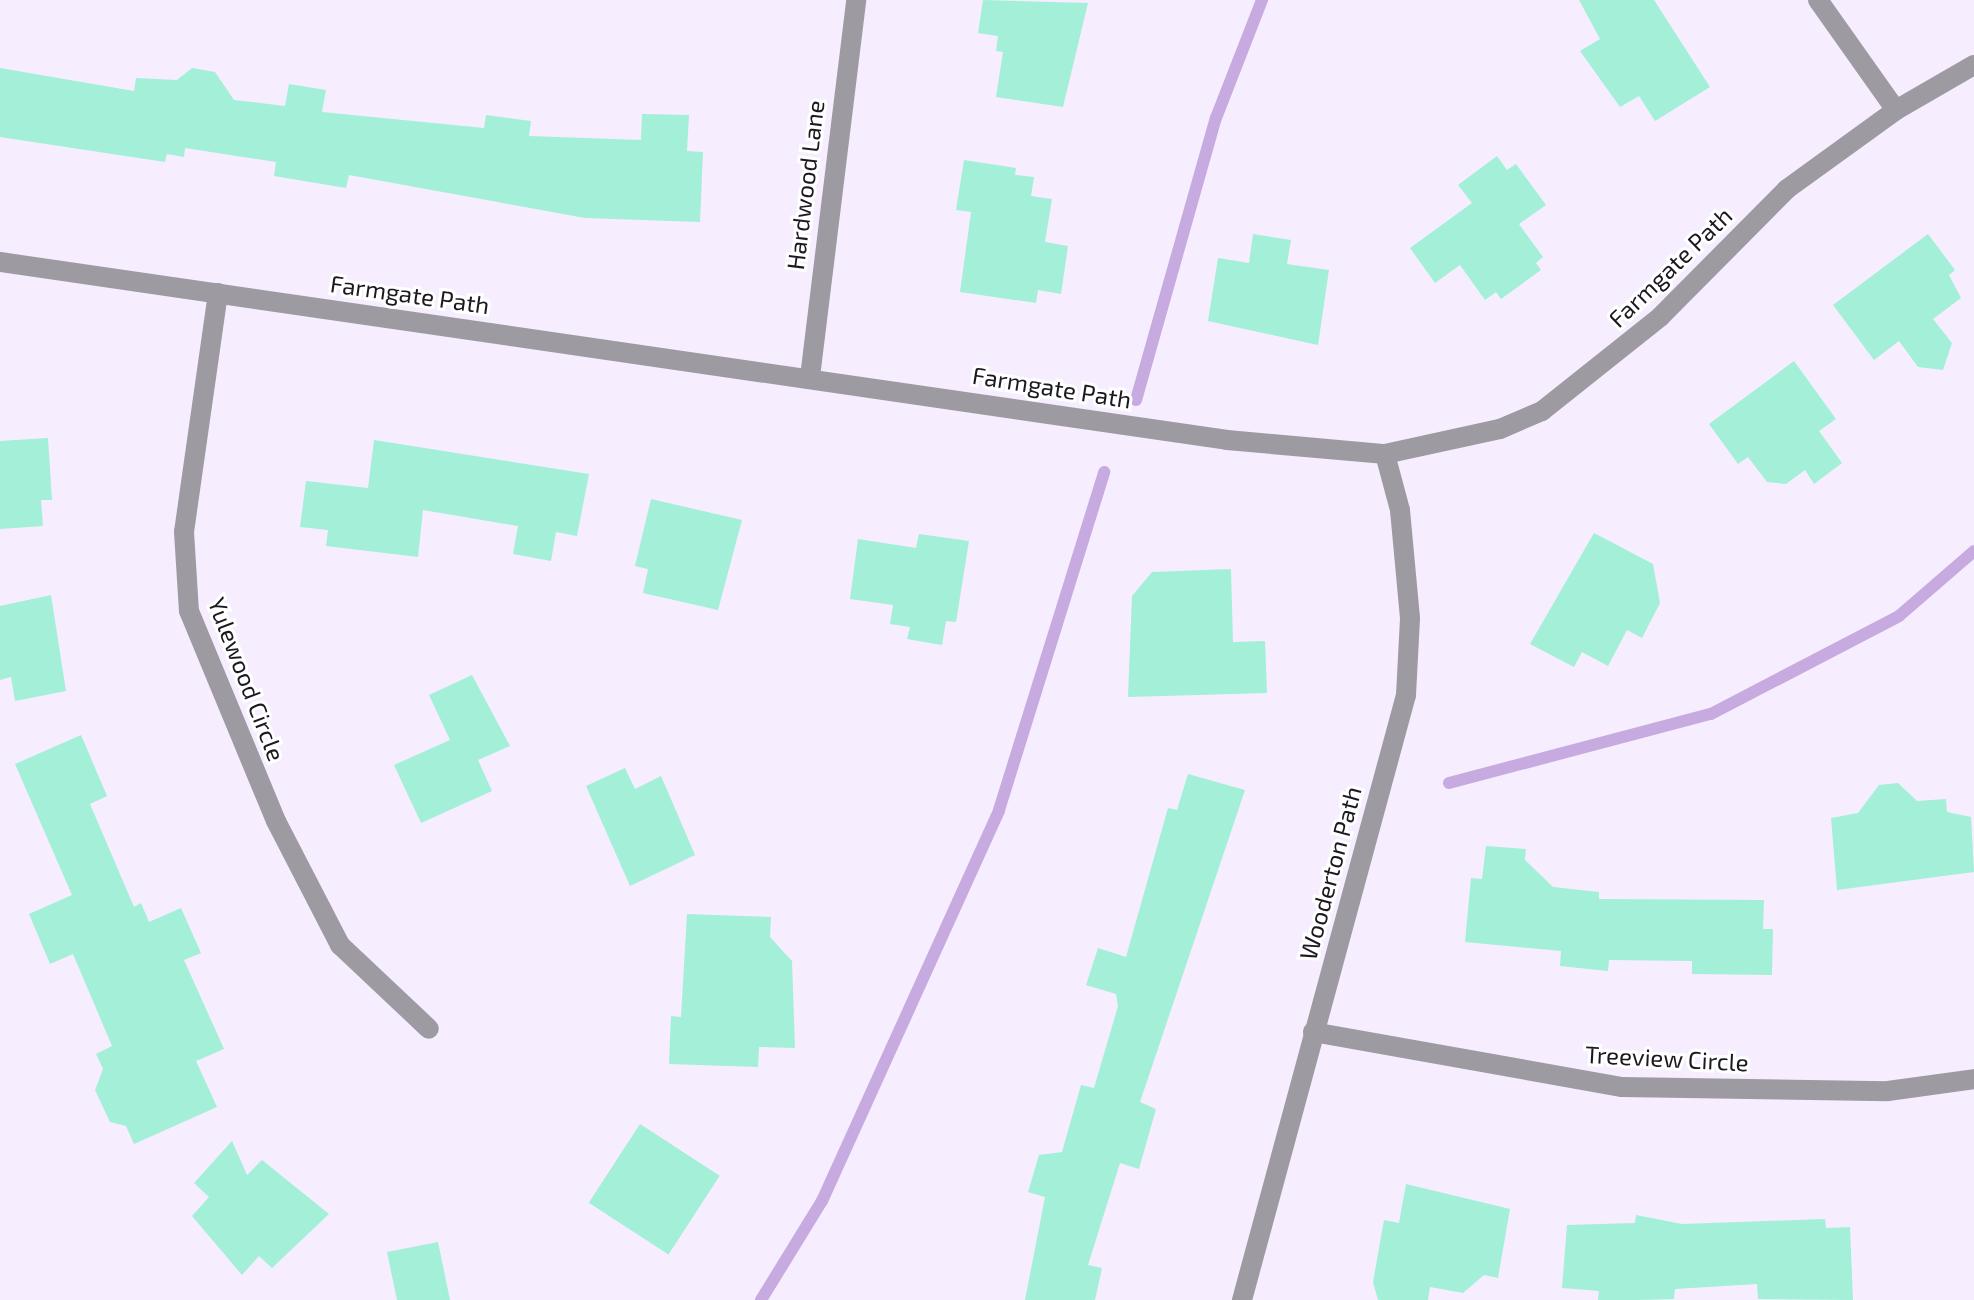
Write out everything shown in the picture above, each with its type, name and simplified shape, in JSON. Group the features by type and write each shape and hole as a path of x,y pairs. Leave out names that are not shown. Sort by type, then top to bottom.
{"street":[{"name":"Hardwood Lane","path":"810,377 856,0"},
{"path":"1818,0 1896,110"},
{"name":"Farmgate Path","path":"0,262 810,377 1227,440 1385,454 1500,429 1542,411 1660,317 1787,189 1896,110 1974,65"},
{"name":"Yulewood Circle","path":"218,293 184,532 189,611 276,821 340,945 429,1029"},
{"name":"Wooderton Path","path":"1242,1300 1406,695 1410,618 1400,510 1385,454"},
{"name":"Treeview Circle","path":"1313,1032 1622,1087 1888,1091 1974,1079"}],"building":[{"path":"983,0 1088,3 1063,107 996,97 1003,52 996,51 998,36 978,33"},
{"path":"1579,0 1654,0 1710,87 1655,121 1639,96 1620,107 1580,51 1600,39"},
{"path":"0,68 134,91 136,78 177,80 192,68 215,72 234,100 285,106 289,84 326,90 322,112 484,128 486,115 531,121 529,136 641,140 642,114 689,115 687,151 703,152 700,222 585,218 349,175 346,188 274,176 276,162 185,148 184,157 167,154 165,162 0,137"},
{"path":"1497,156 1507,170 1516,164 1546,205 1519,224 1543,257 1536,263 1541,270 1501,299 1496,292 1485,300 1460,265 1435,283 1410,248 1472,203 1458,185"},
{"path":"964,160 1016,168 1015,175 1034,177 1031,196 1052,199 1045,242 1068,246 1061,294 1038,290 1036,303 960,292 971,212 956,210"},
{"path":"1253,234 1291,240 1287,264 1329,270 1318,345 1208,321 1218,258 1249,263"},
{"path":"1928,234 1955,270 1949,275 1961,298 1933,319 1952,343 1943,370 1918,367 1899,341 1874,360 1833,305"},
{"path":"1794,361 1836,419 1819,431 1842,463 1814,484 1805,470 1786,484 1767,482 1748,457 1738,464 1709,424"},
{"path":"48,438 52,500 41,500 43,526 0,529 0,441"},
{"path":"374,440 589,474 577,536 556,532 551,561 513,554 518,526 423,510 418,557 326,546 328,530 300,527 306,481 368,488"},
{"path":"651,499 742,520 718,610 643,593 648,569 635,566"},
{"path":"1594,533 1653,564 1660,603 1642,638 1627,630 1608,666 1582,652 1574,667 1530,644"},
{"path":"919,534 969,541 956,622 946,621 942,645 907,639 910,627 890,624 893,605 850,599 858,539 916,548"},
{"path":"1231,569 1233,642 1265,641 1267,693 1128,697 1132,596 1152,572"},
{"path":"51,595 66,691 15,701 11,677 0,680 0,606"},
{"path":"472,675 510,746 478,760 492,791 421,823 394,765 450,740 429,695"},
{"path":"81,735 107,796 90,804 134,907 141,903 149,922 181,908 201,953 184,960 224,1049 196,1061 217,1107 134,1144 126,1126 110,1122 95,1090 103,1069 96,1054 112,1046 73,954 50,964 29,914 72,895 15,764"},
{"path":"625,768 635,789 661,776 695,855 630,886 586,786"},
{"path":"1188,774 1245,790 1140,1102 1156,1109 1139,1169 1120,1163 1088,1265 1102,1268 1095,1300 1025,1300 1045,1197 1028,1192 1039,1155 1062,1152 1081,1085 1094,1088 1118,1006 1116,994 1086,985 1098,948 1126,957 1168,808 1177,810"},
{"path":"1898,783 1917,801 1946,799 1947,812 1971,817 1974,872 1837,890 1831,818 1858,813 1879,785"},
{"path":"1486,846 1526,849 1525,860 1553,887 1599,892 1599,899 1764,900 1763,929 1773,929 1772,975 1692,974 1692,961 1609,960 1608,971 1560,966 1561,951 1465,942 1471,878 1482,879"},
{"path":"687,914 771,917 770,937 792,961 795,1048 759,1047 758,1067 669,1064 671,1016 681,1017"},
{"path":"640,1124 720,1176 668,1255 589,1203"},
{"path":"232,1141 247,1175 262,1160 329,1214 272,1268 259,1256 242,1275 192,1216 209,1197 194,1183"},
{"path":"1406,1184 1510,1209 1498,1278 1484,1275 1463,1293 1430,1287 1428,1300 1378,1300 1373,1282 1384,1220 1399,1223"},
{"path":"1636,1215 1682,1224 1825,1219 1826,1228 1850,1227 1853,1300 1758,1299 1757,1284 1675,1289 1674,1299 1637,1300 1598,1300 1599,1291 1562,1288 1567,1225 1635,1223"},
{"path":"438,1242 450,1300 397,1300 387,1252"}],"waterway":[{"path":"1136,400 1216,118 1262,0"},
{"path":"761,1300 822,1201 999,810 1104,472"},
{"path":"1449,783 1711,714 1899,616 1974,551"}]}
